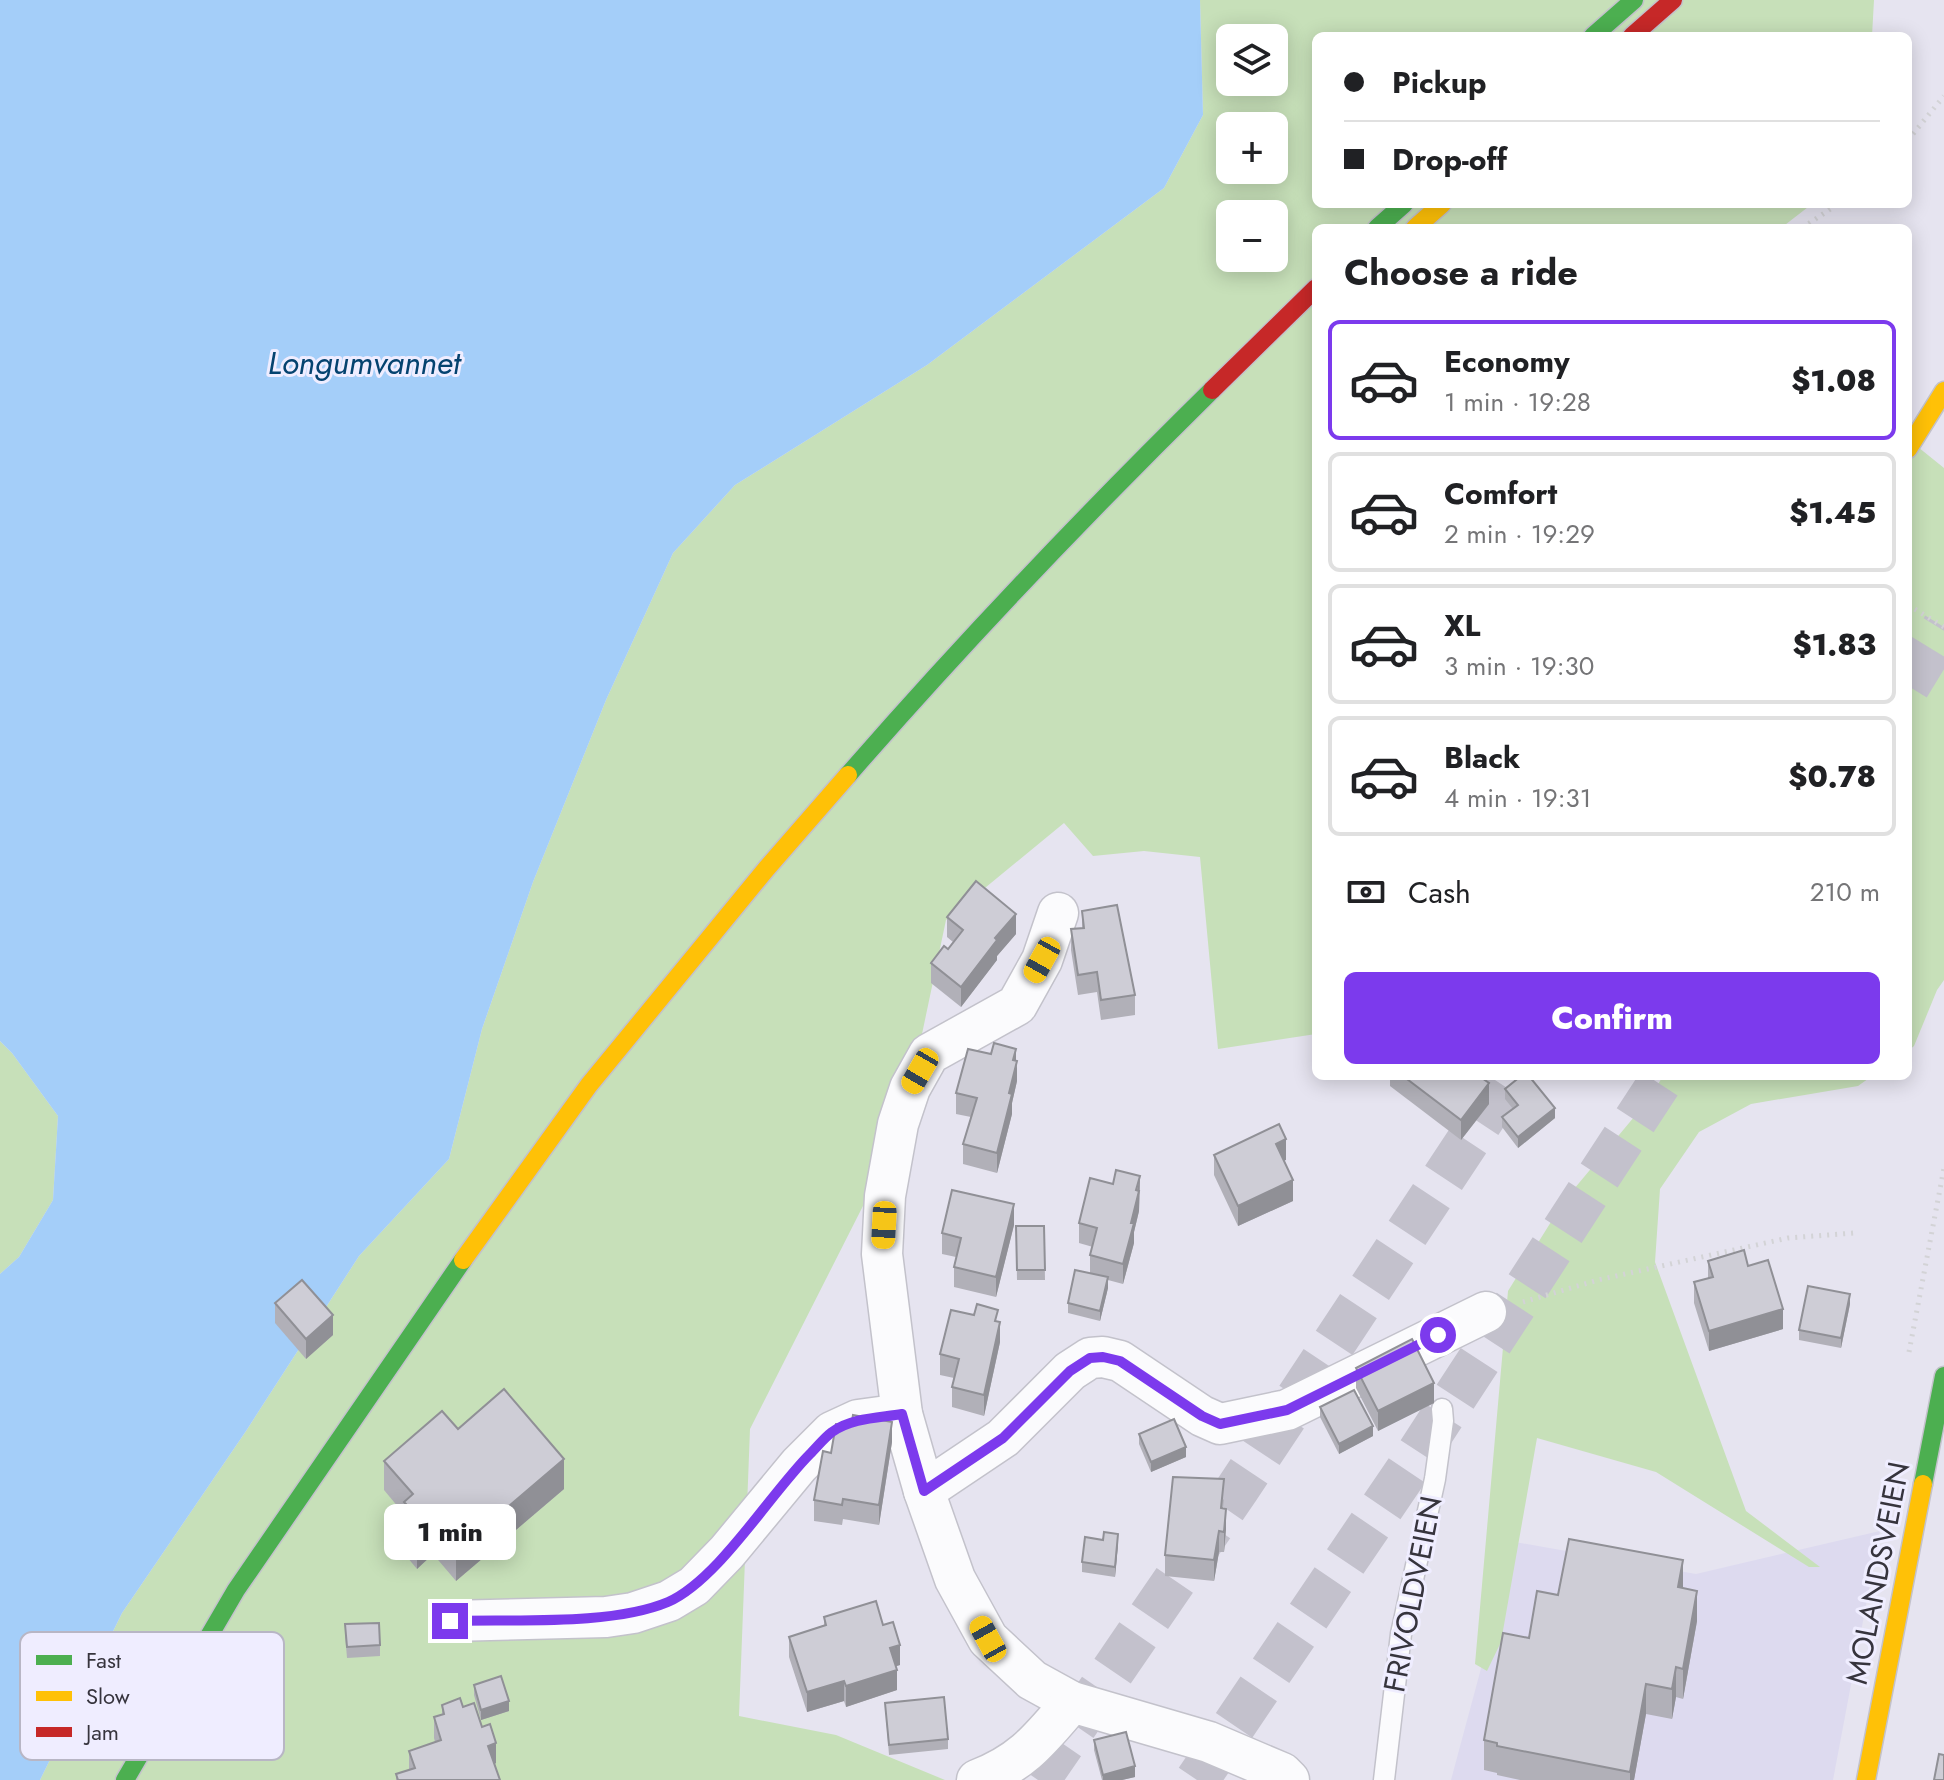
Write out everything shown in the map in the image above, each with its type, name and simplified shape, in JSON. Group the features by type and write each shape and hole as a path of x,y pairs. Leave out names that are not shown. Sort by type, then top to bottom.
{"main road":[{"path":"1598,32 1634,0"},
{"path":"1637,32 1673,0"},
{"path":"1382,224 1400,208"},
{"path":"1420,224 1438,208"},
{"path":"211,1632 236,1590 425,1313 589,1085 767,868 932,679 1115,485 1312,292"},
{"path":"1912,443 1944,391"},
{"name":"MOLANDSVEIEN","path":"1866,1780 1944,1376"},
{"path":"125,1780 137,1760"}],"street":[{"path":"1058,913 1042,960 1017,1005 929,1054 910,1088 896,1133 885,1196 882,1254 902,1414 924,1491 955,1579 988,1639 1032,1680 1072,1702 1209,1742 1282,1773 1289,1780"},
{"path":"924,1491 1003,1438 1070,1371 1090,1358 1120,1361 1202,1416 1220,1424 1287,1410 1486,1312"},
{"path":"450,1621 606,1617 633,1613 669,1601 694,1586 727,1552 799,1465 832,1432 858,1420 902,1414"},
{"path":"977,1780 999,1772 1030,1751 1072,1702"}],"lane":[{"name":"FRIVOLDVEIEN","path":"1384,1780 1401,1634 1435,1479 1442,1409"}],"path":[{"path":"1912,135 1944,96"},
{"path":"1808,224 1832,208"},
{"path":"1912,607 1944,627"},
{"path":"1486,1312 1598,1280 1788,1238 1854,1233"}],"shaded area":[{"path":"1880,1531 1833,1780 1451,1780 1515,1542 1696,1574"}],"green space":[{"path":"1200,0 1874,0 1872,32 1312,32 1312,208 1807,208 1786,224 1312,224 1312,1035 1218,1049 1200,857 1144,851 1093,856 1064,823 946,920 902,1129 750,1429 739,1716 836,1735 945,1780 40,1780 50,1760 284,1760 284,1632 113,1632 122,1613 246,1431 359,1256 449,1159 482,1029 533,882 606,700 673,553 735,485 927,365 1164,188 1203,115"},
{"path":"1912,442 1944,468 1944,980 1912,1048"},
{"path":"0,1041 58,1116 53,1200 19,1257 0,1274"},
{"path":"1661,1080 1866,1080 1858,1086 1751,1104 1699,1132 1660,1189 1655,1262 1746,1511 1820,1567 1809,1567 1656,1472 1537,1438 1501,1642 1487,1671 1475,1664 1508,1291 1564,1201 1649,1099"}],"water":[{"name":"Longumvannet","path":"0,0 1200,0 1203,115 1164,188 927,365 735,485 673,553 606,700 533,882 482,1029 449,1159 359,1256 246,1431 122,1613 113,1632 20,1632 20,1760 50,1760 40,1780 0,1780 0,1274 19,1257 53,1200 58,1116 0,1041"}],"building":[{"path":"976,881 1016,914 961,987 931,963 944,946 948,949 963,930 947,917"},
{"path":"1117,905 1135,995 1101,1000 1097,972 1078,975 1071,929 1084,928 1082,911"},
{"path":"994,1043 1016,1049 1013,1060 1017,1061 997,1153 963,1144 977,1098 956,1093 968,1049 991,1054"},
{"path":"1408,1080 1485,1080 1489,1083 1461,1120"},
{"path":"1516,1080 1532,1080 1555,1108 1518,1137 1502,1117 1518,1105 1505,1089"},
{"path":"1279,1124 1286,1139 1276,1144 1293,1180 1238,1206 1214,1155"},
{"path":"1116,1170 1140,1176 1131,1223 1134,1223 1123,1264 1090,1255 1097,1228 1079,1223 1090,1178 1113,1184"},
{"path":"952,1190 1014,1204 996,1277 954,1267 961,1238 942,1233"},
{"path":"1016,1226 1044,1226 1045,1270 1017,1270"},
{"path":"1744,1250 1748,1266 1768,1260 1783,1309 1709,1331 1694,1282 1713,1277 1708,1261"},
{"path":"1075,1270 1108,1277 1100,1311 1068,1303"},
{"path":"302,1280 333,1315 306,1339 275,1303"},
{"path":"1808,1286 1850,1294 1841,1338 1799,1330"},
{"path":"977,1304 998,1310 995,1321 1000,1322 984,1395 952,1387 959,1359 940,1354 951,1310 974,1315"},
{"path":"1412,1339 1434,1383 1378,1411 1356,1368"},
{"path":"504,1389 564,1459 456,1551 433,1524 417,1539 407,1527 418,1517 404,1502 413,1494 384,1461 442,1411 458,1429"},
{"path":"1354,1390 1373,1426 1339,1444 1320,1407"},
{"path":"853,1415 892,1422 879,1505 843,1499 842,1505 814,1500 823,1451 831,1453 836,1424 851,1426"},
{"path":"1174,1419 1186,1447 1151,1462 1139,1434"},
{"path":"1173,1477 1224,1479 1221,1508 1226,1509 1224,1532 1219,1531 1214,1560 1165,1555"},
{"path":"1104,1532 1118,1534 1115,1567 1082,1562 1085,1537 1103,1540"},
{"path":"1569,1539 1683,1560 1678,1587 1697,1591 1683,1669 1676,1667 1672,1689 1646,1684 1630,1772 1497,1746 1497,1743 1484,1740 1503,1633 1529,1638 1537,1591 1558,1595"},
{"path":"876,1601 883,1625 893,1622 900,1645 890,1648 897,1670 846,1686 844,1681 807,1692 789,1637 826,1625 824,1617"},
{"path":"379,1623 380,1645 347,1647 345,1624"},
{"path":"501,1676 509,1701 481,1710 474,1685"},
{"path":"944,1697 948,1739 889,1745 885,1703"},
{"path":"460,1698 463,1707 474,1703 482,1727 490,1724 496,1743 488,1746 500,1780 398,1780 396,1774 415,1768 409,1751 441,1740 434,1717 444,1714 442,1705"},
{"path":"1126,1732 1135,1766 1103,1775 1094,1740"},
{"path":"1939,1754 1944,1755 1944,1780 1934,1780"}],"tunnel":[{"path":"1912,679 1944,627"},
{"path":"1038,1780 1238,1488 1508,1080"},
{"path":"1197,1780 1412,1463 1661,1080"}],"traffic: fast":[{"path":"1598,32 1634,0"},
{"path":"1382,224 1400,208"},
{"path":"848,775 1026,579 1212,390"},
{"path":"211,1632 236,1590 463,1260"},
{"path":"1923,1484 1944,1376"},
{"path":"125,1780 137,1760"}],"traffic: slow":[{"path":"1420,224 1438,208"},
{"path":"1912,443 1944,391"},
{"path":"463,1260 589,1085 767,868 848,775"},
{"path":"1866,1780 1923,1484"}],"traffic: jam":[{"path":"1637,32 1673,0"},
{"path":"1212,390 1312,292"}],"route":[{"path":"450,1621 606,1617 633,1613 669,1601 694,1586 727,1552 799,1465 832,1432 858,1420 902,1414 924,1491 1003,1438 1070,1371 1090,1358 1120,1361 1202,1416 1220,1424 1287,1410 1438,1335"}]}
